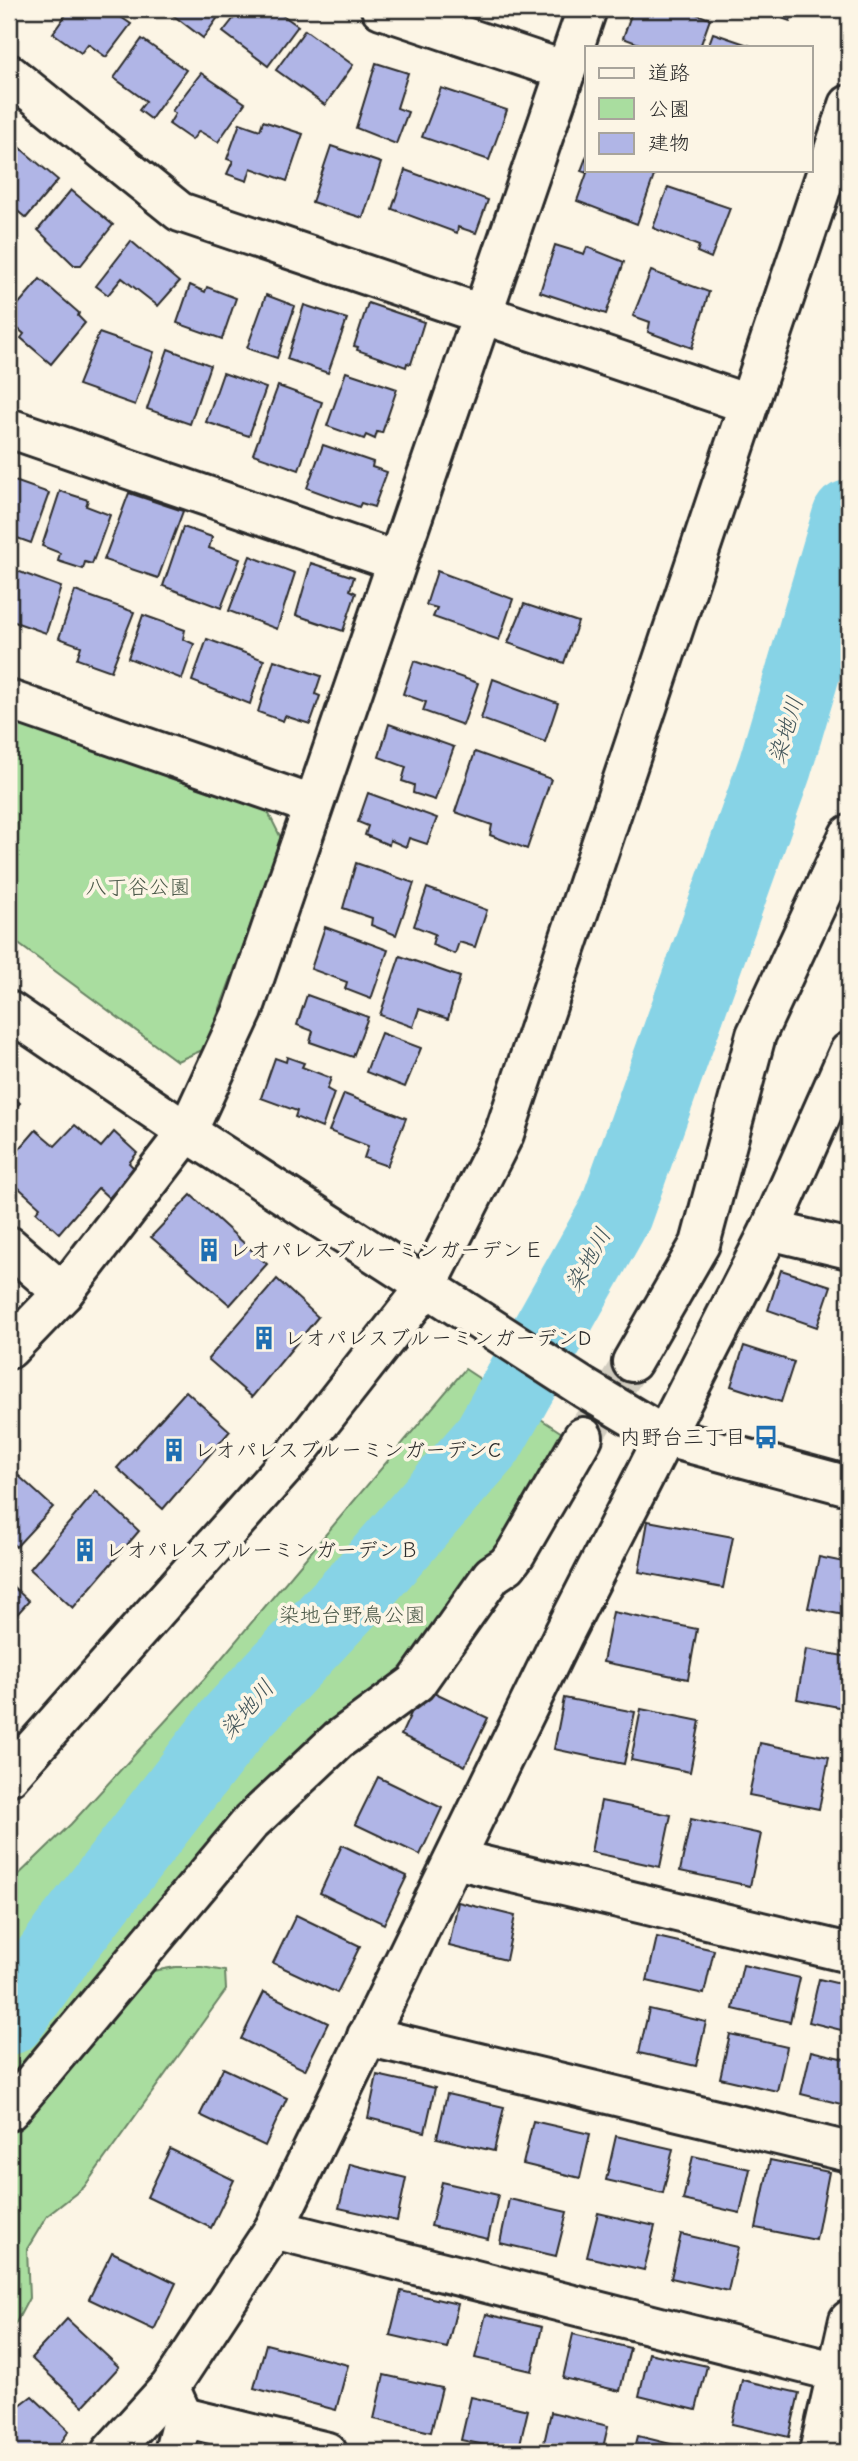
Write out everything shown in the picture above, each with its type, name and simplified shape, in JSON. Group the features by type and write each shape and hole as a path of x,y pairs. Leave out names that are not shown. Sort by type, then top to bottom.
{"street":[{"path":"382,9 566,71"},
{"path":"9,1349 62,1293 187,1132 243,1011 587,9"},
{"path":"9,74 180,212 748,404"},
{"path":"9,1776 293,1456 427,1286 504,1134 849,105"},
{"path":"9,428 396,561"},
{"path":"9,701 312,805"},
{"path":"632,1362 700,1244 756,1035 849,835"},
{"path":"9,1011 187,1132 584,1388 666,1437 849,1486"},
{"path":"111,2452 175,2419 274,2229 563,1635 770,1230 849,1052"},
{"path":"770,1230 849,1249"},
{"path":"9,1246 62,1293"},
{"path":"9,2111 251,1822 338,1740 416,1683 492,1575 508,1564 516,1553 583,1437"},
{"path":"455,1859 849,1953"},
{"path":"367,2036 849,2152"},
{"path":"274,2229 843,2373"},
{"path":"819,2452 843,2373 849,2320"},
{"path":"175,2419 327,2452"}],"green space":[{"name":"八丁谷公園","path":"9,717 266,808 282,840 205,1049 177,1061 9,937"},
{"name":"染地台野鳥公園","path":"465,1369 565,1435 492,1555 479,1567 400,1669 332,1720 244,1801 155,1911 117,1951 9,2086 9,1884 71,1824 204,1679"},
{"path":"175,1967 202,1967 225,1971 226,1990 84,2187 47,2216 27,2249 29,2298 9,2336 9,2137 142,1973"}],"building":[{"path":"70,9 109,9 131,24 106,57 88,44 81,53 53,33"},
{"path":"165,9 224,9 203,38"},
{"path":"241,9 274,9 298,26 268,66 223,32"},
{"path":"633,9 683,9 710,19 700,46 644,46 623,38"},
{"path":"755,9 794,9 790,21"},
{"path":"305,30 353,65 325,105 276,70"},
{"path":"713,33 751,46 708,46"},
{"path":"142,39 186,70 151,119 139,110 146,101 114,78"},
{"path":"376,63 408,73 397,108 408,112 396,144 356,128"},
{"path":"201,73 245,103 218,142 199,131 192,140 169,124 175,114 172,111"},
{"path":"441,88 507,110 489,160 422,137"},
{"path":"263,121 303,134 287,181 251,168 247,181 227,174 233,161 227,159 240,123 260,130"},
{"path":"13,142 58,180 26,218 9,204 9,147"},
{"path":"331,146 381,163 363,218 312,202"},
{"path":"585,160 585,172 642,172 654,176 637,224 577,201 587,173 581,171"},
{"path":"405,170 488,200 476,233 458,227 457,233 392,209"},
{"path":"668,187 730,208 711,258 697,252 699,246 653,228"},
{"path":"71,190 113,225 81,265 74,265 38,230"},
{"path":"131,241 179,282 158,306 122,278 108,295 96,286"},
{"path":"555,245 584,254 587,247 624,262 606,314 540,292"},
{"path":"651,271 709,292 692,348 648,332 650,322 633,316"},
{"path":"40,279 79,313 78,316 85,323 51,364 21,338 24,334 9,321 9,315"},
{"path":"190,285 205,292 207,287 236,298 222,339 177,323"},
{"path":"266,295 295,306 277,358 247,348"},
{"path":"368,303 424,322 411,364 407,363 406,367 357,350 358,347 354,346"},
{"path":"304,305 347,319 328,373 287,359"},
{"path":"99,333 154,352 135,405 78,385"},
{"path":"168,349 210,365 190,424 147,409"},
{"path":"346,372 397,389 382,433 377,432 375,439 366,435 364,439 327,426"},
{"path":"223,373 266,388 249,436 206,422"},
{"path":"278,386 322,402 299,470 253,454"},
{"path":"323,445 373,462 372,467 387,472 374,507 361,503 359,507 307,488"},
{"path":"9,479 49,493 31,543 9,535"},
{"path":"60,491 88,500 86,506 110,515 92,564 85,562 83,569 58,561 60,553 42,546"},
{"path":"129,493 183,511 158,578 104,560"},
{"path":"183,527 212,537 209,548 240,559 221,608 163,586"},
{"path":"250,556 295,573 277,629 229,611"},
{"path":"311,563 354,577 350,590 356,593 343,631 296,615"},
{"path":"9,568 61,587 46,633 9,620"},
{"path":"437,571 513,599 499,640 433,617 437,608 426,605"},
{"path":"75,591 134,612 111,671 77,659 81,646 59,638"},
{"path":"524,604 578,622 564,663 508,643"},
{"path":"143,615 185,630 183,639 194,644 182,679 128,658"},
{"path":"207,639 264,660 250,704 192,681"},
{"path":"274,660 321,676 315,694 320,696 310,724 285,716 283,721 258,712"},
{"path":"414,661 478,683 463,725 423,711 426,702 403,694"},
{"path":"493,679 558,703 545,742 481,719"},
{"path":"389,724 454,747 435,800 413,793 414,785 402,781 406,767 379,757"},
{"path":"475,752 551,779 527,849 490,835 492,825 455,812"},
{"path":"368,793 437,818 427,844 409,838 406,847 390,840 389,845 365,835 368,826 358,822"},
{"path":"356,863 414,883 396,935 371,925 372,918 343,908"},
{"path":"427,888 487,910 475,947 459,942 455,954 432,945 435,934 414,926"},
{"path":"325,927 388,950 371,999 345,989 347,982 311,969"},
{"path":"400,956 460,977 448,1019 419,1009 413,1027 380,1015"},
{"path":"307,995 368,1017 353,1057 310,1042 313,1031 297,1025"},
{"path":"381,1033 421,1048 405,1087 366,1072"},
{"path":"287,1057 304,1063 302,1067 331,1078 327,1089 334,1093 322,1128 295,1117 297,1111 261,1098 275,1058 286,1062"},
{"path":"9,1093 20,1103 9,1115"},
{"path":"344,1094 406,1118 387,1166 364,1158 368,1146 329,1131"},
{"path":"75,1125 101,1147 114,1132 137,1153 129,1163 135,1169 109,1198 98,1188 59,1233 36,1212 40,1207 9,1179 9,1161 36,1130 55,1146"},
{"name":"レオパレスブルーミンガーデンＥ","path":"191,1195 267,1264 230,1305 151,1237"},
{"path":"781,1270 831,1286 817,1327 768,1310"},
{"name":"レオパレスブルーミンガーデンD","path":"277,1279 318,1317 252,1397 208,1359"},
{"path":"744,1346 794,1362 781,1402 731,1386"},
{"name":"レオパレスブルーミンガーデンC","path":"186,1391 230,1431 163,1509 117,1468"},
{"path":"9,1467 53,1507 16,1547 9,1540"},
{"name":"レオパレスブルーミンガーデンＢ","path":"96,1491 139,1531 73,1608 30,1569"},
{"path":"648,1521 733,1537 723,1588 639,1572"},
{"path":"819,1557 849,1563 849,1616 808,1608"},
{"path":"9,1583 29,1601 9,1623"},
{"path":"613,1612 697,1629 688,1679 603,1662"},
{"path":"806,1649 849,1657 849,1709 797,1699"},
{"path":"423,1687 488,1718 465,1766 401,1735"},
{"path":"564,1698 635,1712 624,1764 554,1749"},
{"path":"641,1709 700,1721 690,1772 631,1760"},
{"path":"760,1743 829,1757 819,1809 749,1795"},
{"path":"378,1777 442,1808 420,1855 355,1824"},
{"path":"601,1801 671,1815 660,1867 591,1852"},
{"path":"691,1819 761,1834 750,1886 680,1871"},
{"path":"342,1845 407,1876 384,1924 320,1893"},
{"path":"458,1902 515,1916 506,1960 449,1946"},
{"path":"296,1915 360,1946 337,1993 273,1963"},
{"path":"657,1937 714,1950 704,1994 647,1981"},
{"path":"743,1965 800,1978 790,2022 733,2009"},
{"path":"819,1979 849,1986 849,2032 809,2022"},
{"path":"264,1992 328,2023 305,2070 241,2039"},
{"path":"649,2009 706,2022 696,2066 639,2053"},
{"path":"730,2034 787,2047 777,2091 720,2078"},
{"path":"811,2051 849,2060 849,2106 801,2094"},
{"path":"223,2068 287,2098 265,2146 200,2115"},
{"path":"377,2075 435,2088 425,2132 368,2118"},
{"path":"447,2094 504,2107 494,2151 437,2138"},
{"path":"533,2121 590,2134 580,2178 523,2164"},
{"path":"616,2136 673,2149 663,2193 606,2180"},
{"path":"170,2149 234,2180 211,2228 147,2197"},
{"path":"693,2156 750,2169 740,2213 683,2200"},
{"path":"770,2160 829,2172 816,2240 756,2228"},
{"path":"350,2164 406,2178 397,2221 339,2208"},
{"path":"442,2182 498,2195 488,2239 431,2226"},
{"path":"509,2199 567,2212 556,2256 500,2243"},
{"path":"598,2213 655,2226 644,2270 587,2257"},
{"path":"681,2234 738,2247 728,2291 671,2278"},
{"path":"112,2252 176,2283 154,2330 89,2299"},
{"path":"401,2291 458,2304 447,2348 390,2335"},
{"path":"486,2314 542,2327 532,2371 475,2358"},
{"path":"67,2319 119,2367 83,2406 31,2358"},
{"path":"573,2334 630,2348 620,2391 563,2378"},
{"path":"266,2344 348,2365 336,2410 254,2388"},
{"path":"649,2353 707,2366 696,2410 639,2396"},
{"path":"384,2375 442,2388 431,2432 374,2419"},
{"path":"742,2380 799,2393 789,2437 732,2424"},
{"path":"32,2396 69,2431 54,2452 9,2452 9,2397 20,2405"},
{"path":"471,2397 528,2410 518,2452 461,2440"},
{"path":"551,2412 608,2426 602,2452 542,2452"},
{"path":"638,2436 695,2450 634,2452"}],"waterway":[{"name":"染地川","path":"9,2018 66,1938 234,1721 361,1586 487,1442 615,1214 775,767 849,517"}],"tunnel":[{"path":"583,1437 632,1362"}],"place":[{"name":"レオパレスブルーミンガーデンＥ","path":"209,1250"},
{"name":"レオパレスブルーミンガーデンD","path":"264,1338"},
{"name":"内野台三丁目","path":"766,1437"},
{"name":"レオパレスブルーミンガーデンC","path":"174,1450"},
{"name":"レオパレスブルーミンガーデンＢ","path":"85,1550"}]}
